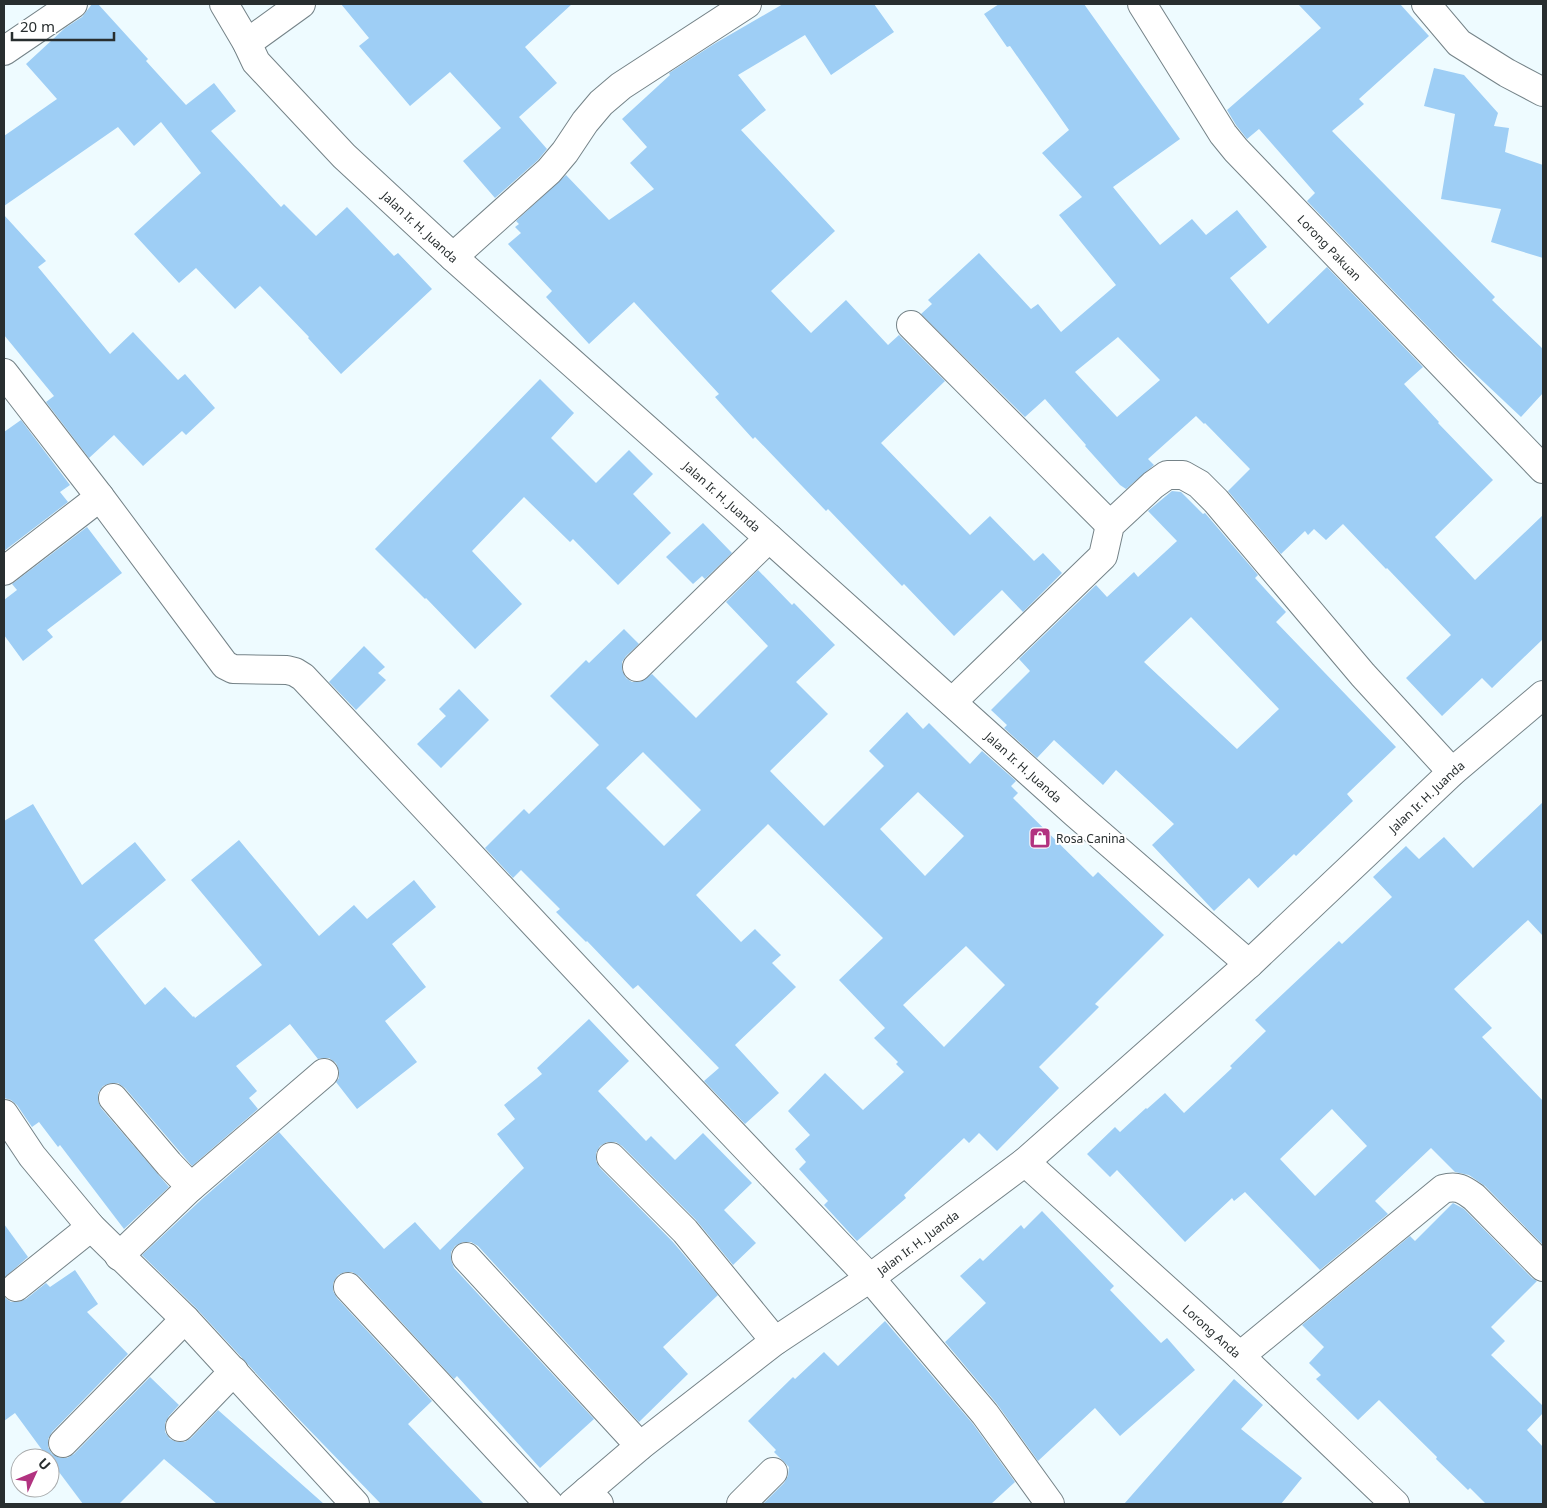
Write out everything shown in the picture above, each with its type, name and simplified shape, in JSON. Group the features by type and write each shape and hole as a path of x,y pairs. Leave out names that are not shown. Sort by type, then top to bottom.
{"street":[{"path":"4,51 73,4"},
{"name":"Jalan Ir. H. Juanda","path":"224,4 256,62 344,156 453,257 1074,813 1249,964"},
{"path":"247,43 301,4"},
{"path":"453,257 549,171 601,103 621,86 747,4"},
{"name":"Lorong Pakuan","path":"1142,4 1223,134 1236,150 1543,469"},
{"path":"1426,4 1459,43 1507,73 1543,92"},
{"path":"911,325 1110,524"},
{"path":"4,373 100,497 225,665 233,670 287,670 304,677 636,1032 870,1278 985,1414 1050,1504"},
{"path":"952,702 1103,556 1110,524 1153,485 1167,475 1183,475 1199,484 1222,509 1363,675 1452,772"},
{"path":"4,571 100,497"},
{"path":"637,667 769,538"},
{"name":"Jalan Ir. H. Juanda","path":"586,1500 640,1446 775,1341 870,1278 1026,1162 1249,964 1452,772 1543,695"},
{"path":"119,1256 191,1187 324,1073"},
{"path":"113,1098 191,1187"},
{"path":"4,1114 32,1156 91,1227 185,1319 354,1504"},
{"path":"611,1157 685,1231 775,1341"},
{"name":"Lorong Anda","path":"1026,1162 1240,1356 1394,1504"},
{"path":"1240,1356 1443,1189 1452,1186 1464,1190 1474,1197 1543,1267"},
{"path":"16,1287 91,1227"},
{"path":"466,1257 640,1446"},
{"path":"348,1287 549,1504"},
{"path":"63,1443 185,1319"},
{"path":"180,1427 234,1371"},
{"path":"741,1504 773,1472"}],"building":[{"path":"92,4 98,4 148,59 146,61 186,105 214,83 236,111 211,131 281,207 284,204 316,236 347,207 394,256 398,253 432,289 341,374 309,337 260,286 235,309 196,268 179,283 134,234 201,173 161,122 134,146 118,127 4,206 4,136 57,99 26,64 65,28 82,17"},
{"path":"341,4 572,4 525,47 557,83 519,117 547,149 538,160 495,198 463,161 501,128 450,72 410,106 359,46 369,38"},
{"path":"783,4 874,4 894,32 831,75 805,35 738,75 766,110 741,130 835,231 771,291 811,333 846,300 888,345 899,335 945,381 881,443 970,535 990,516 1034,561 1043,553 1062,573 1023,612 1002,590 954,636 904,584 902,586 828,509 826,511 755,437 753,439 715,397 719,394 634,302 589,344 546,297 552,291 508,244 521,233 515,227 519,224 516,221 566,175 609,220 654,189 630,163 647,147 622,119 670,75 669,73 714,44"},
{"path":"999,4 1084,4 1180,139 1113,187 1160,245 1192,219 1206,235 1237,210 1267,247 1230,278 1268,324 1327,267 1423,367 1404,384 1438,423 1493,480 1435,537 1475,580 1543,515 1543,639 1492,688 1482,678 1442,716 1406,678 1451,635 1343,524 1326,540 1314,529 1308,535 1305,531 1281,554 1228,491 1250,469 1196,416 1148,459 1154,465 1126,489 1120,485 1045,399 1025,417 921,314 932,304 928,300 979,253 1031,309 1038,304 1061,332 1116,285 1059,215 1082,197 1042,153 1069,130 1010,46 1007,47 984,14","holes":["1118,337 1160,380 1117,417 1075,372"]},
{"path":"1298,4 1400,4 1429,36 1359,99 1364,104 1332,131 1495,297 1492,300 1543,349 1543,393 1521,417 1453,353 1307,201 1315,193 1259,129 1247,139 1227,110 1321,28"},
{"path":"1434,68 1464,75 1498,113 1494,126 1509,128 1505,152 1543,165 1543,258 1491,242 1501,209 1441,199 1455,114 1424,106"},
{"path":"4,215 46,261 38,267 110,354 133,332 178,380 185,374 215,408 186,435 182,431 143,466 114,435 89,458 46,402 54,396 4,335"},
{"path":"540,379 574,413 551,438 596,483 629,450 653,474 633,494 671,533 618,585 573,539 570,542 524,497 472,551 522,604 475,649 375,549"},
{"path":"21,420 70,485 60,492 68,502 4,551 4,432"},
{"path":"1172,491 1181,492 1203,514 1205,513 1258,575 1255,578 1286,612 1276,622 1396,747 1347,794 1353,801 1296,856 1294,854 1258,888 1249,878 1214,911 1152,845 1174,824 1116,770 1103,785 1054,740 1037,758 1004,728 1007,725 991,710 1030,671 1019,659 1096,585 1107,597 1134,572 1138,577 1177,541 1148,511","holes":["1191,617 1279,709 1237,749 1144,662"]},
{"path":"703,523 732,553 705,579 702,576 693,584 666,557"},
{"path":"87,527 122,573 47,630 53,637 23,661 4,635 4,600 17,590 12,584"},
{"path":"758,570 835,645 796,682 828,714 770,771 824,826 884,766 869,751 907,712 923,729 929,723 970,764 982,751 1016,781 1011,786 1018,793 1013,798 1093,877 1098,872 1164,935 1095,1004 1099,1007 1039,1067 1059,1088 997,1151 979,1133 969,1143 964,1138 904,1195 906,1198 857,1241 824,1205 828,1201 799,1169 806,1162 795,1149 810,1135 788,1111 825,1073 863,1110 904,1072 896,1064 898,1062 874,1038 885,1028 839,980 883,938 768,824 696,895 741,942 755,929 781,955 772,963 796,987 735,1045 779,1093 745,1124 704,1081 719,1068 638,985 633,989 556,912 560,909 521,870 513,878 485,848 524,809 529,814 599,745 550,696 586,660 589,663 624,629 639,644 622,662 622,670 626,678 632,682 640,682 652,674 696,718 768,646 726,602","holes":["643,752 701,810 664,846 606,788","918,792 964,836 925,876 880,829","966,946 1005,985 944,1047 903,1005"]},
{"path":"364,646 385,667 378,673 386,680 356,710 329,682"},
{"path":"459,689 489,720 441,768 417,744 446,716 439,709"},
{"path":"1543,802 1543,936 1528,920 1454,989 1492,1028 1482,1037 1543,1101 1543,1245 1485,1186 1469,1175 1455,1172 1431,1148 1375,1201 1388,1214 1320,1270 1245,1192 1234,1201 1232,1198 1185,1242 1117,1170 1110,1177 1087,1154 1115,1127 1120,1132 1165,1093 1184,1113 1232,1068 1230,1066 1266,1031 1255,1020 1339,941 1342,944 1392,897 1373,877 1406,846 1419,859 1444,837 1473,868","holes":["1332,1109 1367,1146 1315,1196 1280,1159"]},
{"path":"33,804 82,885 135,842 166,880 94,940 145,1005 165,987 195,1018 262,965 191,880 239,840 319,936 354,905 367,919 414,880 436,907 392,944 426,987 385,1021 417,1062 357,1109 336,1082 339,1078 339,1071 336,1063 329,1058 318,1059 290,1024 236,1066 257,1091 249,1098 258,1109 192,1166 125,1088 118,1083 103,1086 98,1093 98,1101 101,1108 169,1187 124,1229 60,1145 58,1147 39,1122 32,1127 17,1105 11,1100 4,1098 4,821"},
{"path":"589,1019 629,1061 598,1091 646,1141 651,1136 675,1160 703,1133 752,1183 724,1210 756,1243 733,1265 696,1220 622,1146 616,1142 607,1142 600,1146 596,1153 596,1161 600,1168 673,1242 718,1295 663,1347 688,1374 639,1422 478,1246 471,1242 463,1242 455,1246 451,1252 454,1268 594,1419 540,1468 457,1376 454,1379 359,1276 352,1272 338,1275 333,1283 333,1291 337,1298 432,1401 408,1424 484,1504 381,1504 291,1411 196,1308 142,1255 202,1199 279,1132 384,1249 415,1222 440,1250 524,1168 497,1134 515,1119 504,1105 542,1074 537,1068"},
{"path":"1453,1203 1464,1209 1537,1281 1491,1327 1505,1341 1491,1355 1543,1406 1543,1413 1527,1430 1543,1447 1543,1504 1486,1504 1470,1488 1468,1490 1436,1459 1437,1457 1379,1400 1358,1420 1316,1379 1321,1375 1309,1363 1324,1347 1302,1325 1410,1236 1415,1241"},
{"path":"1042,1211 1114,1286 1110,1290 1161,1343 1167,1338 1195,1370 1120,1436 1095,1408 1038,1461 997,1404 945,1342 986,1303 960,1276 980,1258 983,1261 1021,1225 1024,1229"},
{"path":"4,1224 28,1257 4,1278"},
{"path":"75,1270 98,1304 87,1312 128,1354 52,1432 48,1439 49,1448 41,1448 15,1413 4,1421 4,1297 11,1302 19,1302 26,1299 46,1283 50,1287"},
{"path":"885,1321 973,1424 1015,1482 991,1504 763,1504 784,1483 788,1476 789,1467 774,1452 776,1450 748,1421 793,1377 795,1379 824,1352 838,1366"},
{"path":"150,1377 179,1405 165,1423 165,1432 170,1439 177,1442 185,1442 218,1410 324,1504 217,1504 164,1459 119,1504 83,1504 60,1473 60,1458 67,1458 74,1454"},
{"path":"1234,1379 1263,1405 1241,1429 1302,1478 1281,1504 1124,1504"}],"place":[{"name":"Rosa Canina","path":"1040,838"}]}
